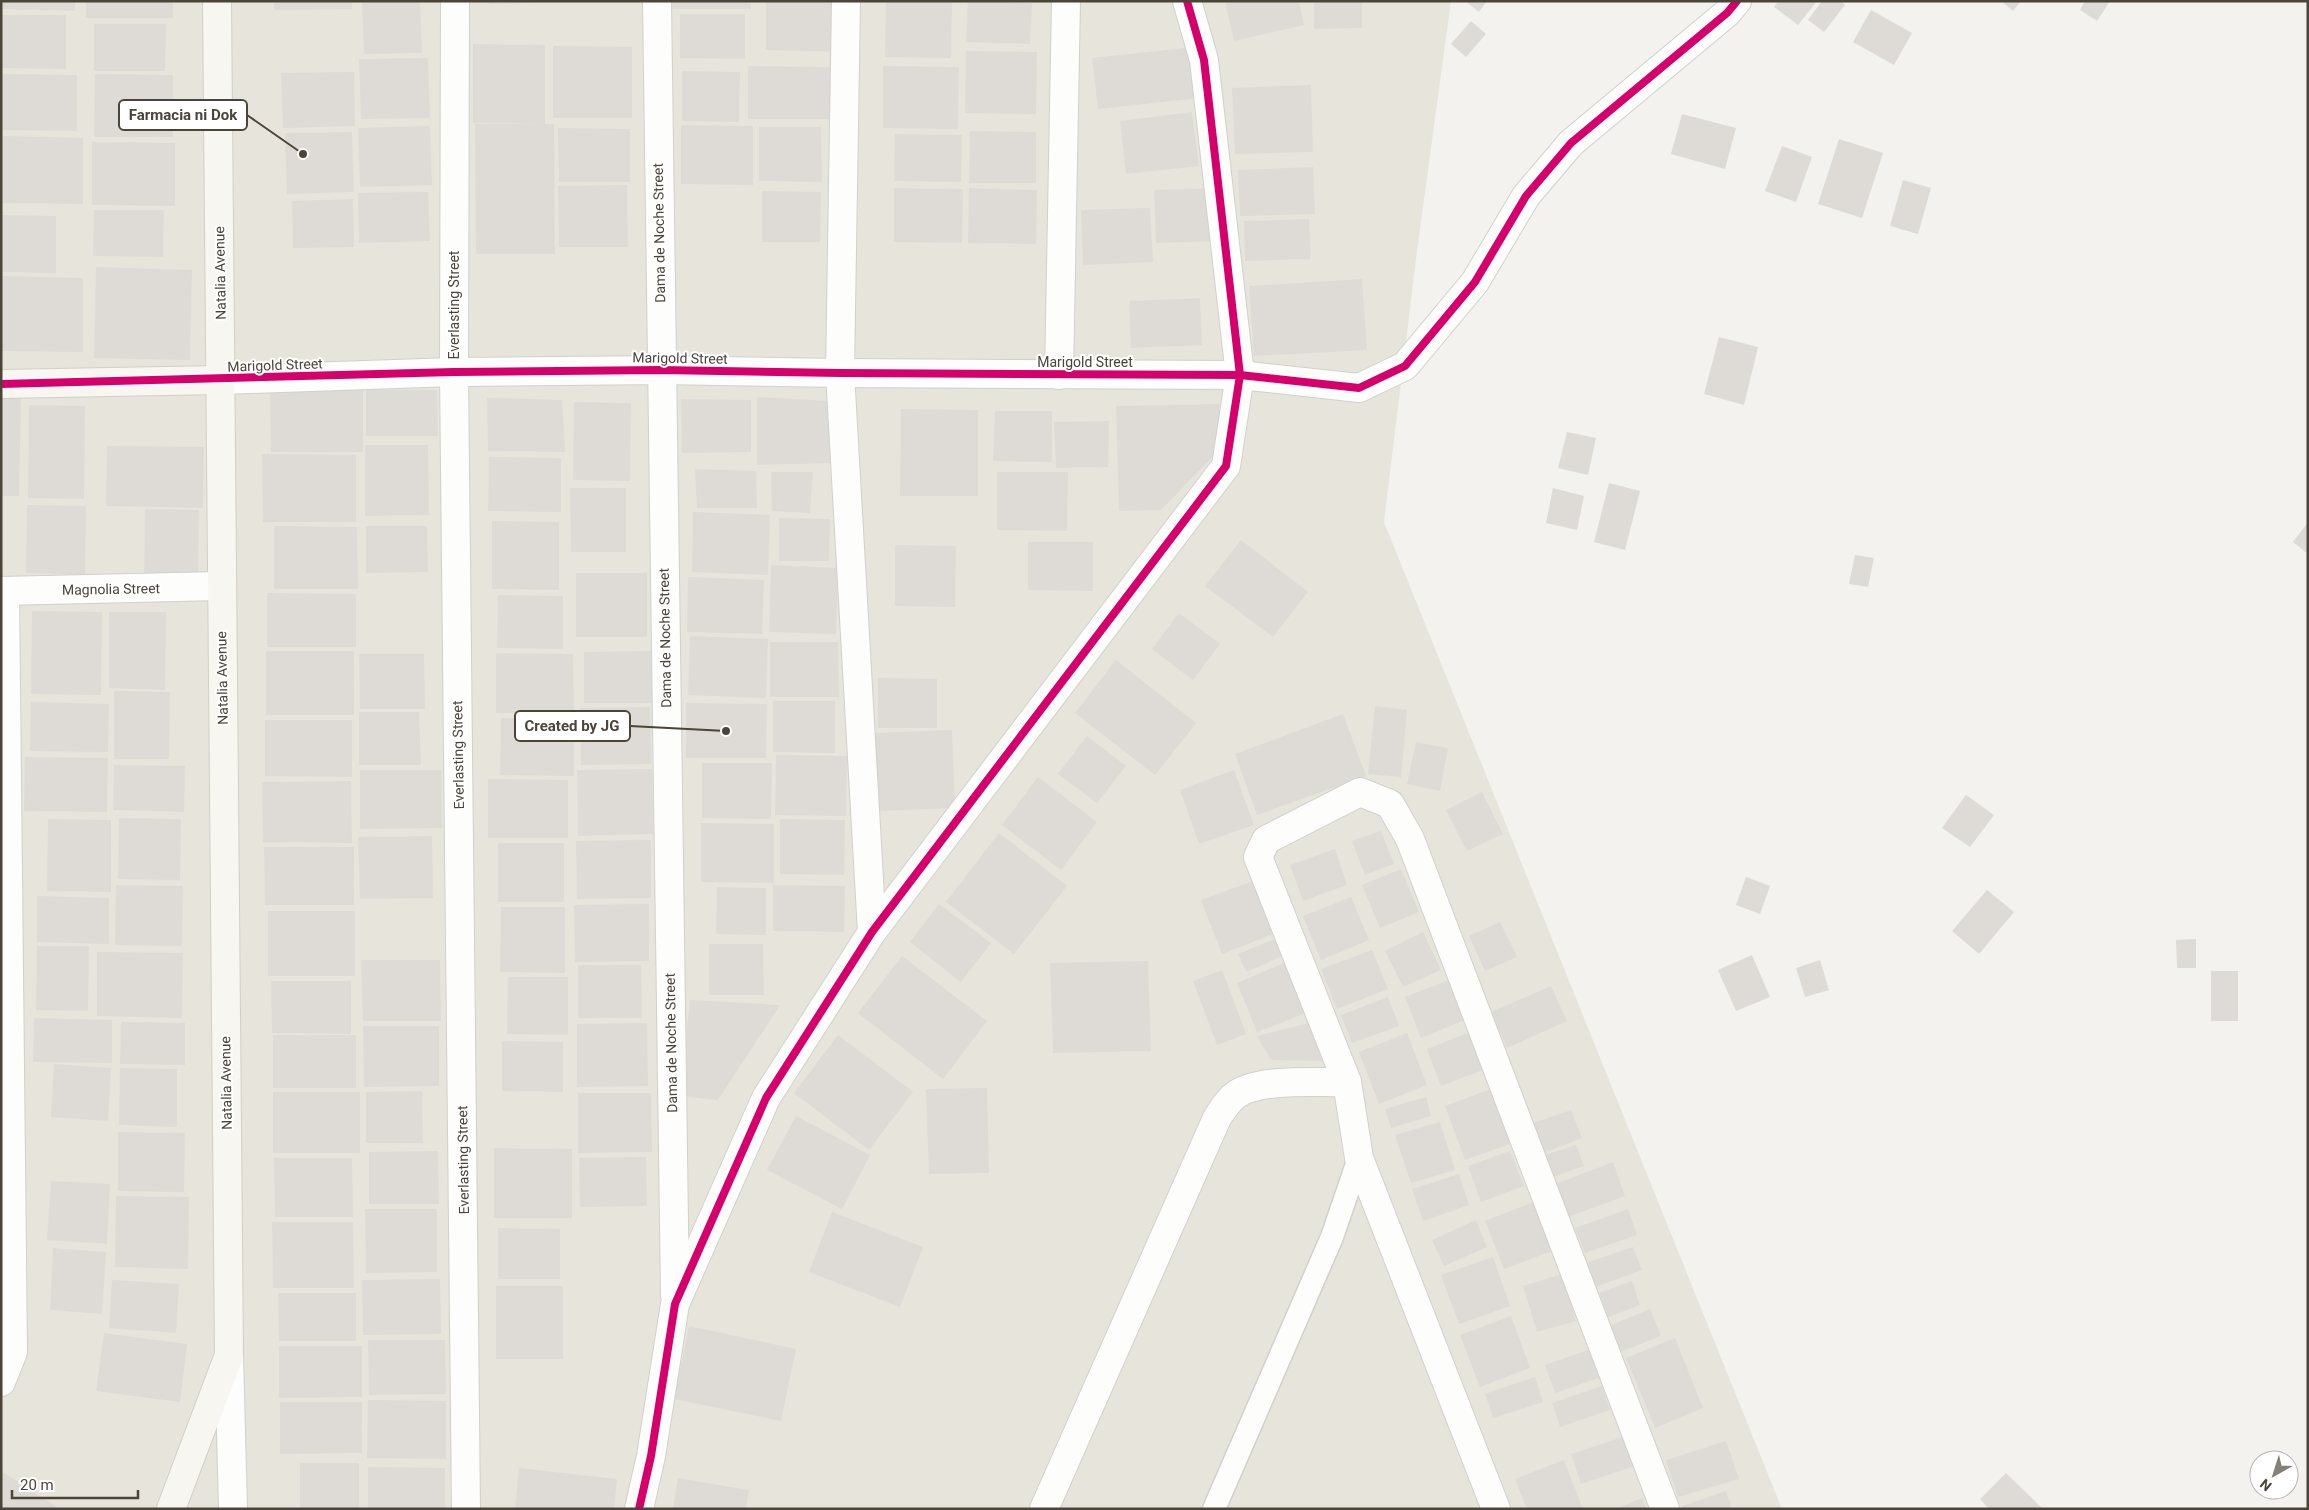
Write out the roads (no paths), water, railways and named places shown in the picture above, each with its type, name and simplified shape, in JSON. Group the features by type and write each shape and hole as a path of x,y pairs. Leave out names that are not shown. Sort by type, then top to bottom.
{"street":[{"name":"Natalia Avenue","path":"217,1 229,1355"},
{"name":"Everlasting Street","path":"455,1 454,372 466,1509"},
{"name":"Dama de Noche Street","path":"657,1 660,370 675,1304"},
{"path":"846,1 840,373 872,932"},
{"path":"1059,375 1066,1"},
{"path":"639,1509 651,1456 675,1304 766,1098 872,932 1226,466 1240,375 1204,60 1187,1"},
{"name":"Marigold Street","path":"1,384 221,380 454,372 660,370 1059,375 1240,375 1359,388 1405,366 1475,282 1526,196 1570,143 1651,79 1727,13 1737,1"},
{"name":"Magnolia Street","path":"3,591 221,586"},
{"path":"1,1382 12,1352 3,591"},
{"path":"1496,1509 1360,1158 1347,1082 1258,857 1266,840 1360,792 1390,804 1410,839 1665,1509"},
{"path":"1044,1509 1217,1118 1226,1105 1237,1094 1251,1088 1266,1085 1347,1082"},
{"path":"171,1509 229,1355"},
{"path":"229,1355 233,1509"}],"lane":[{"path":"1214,1509 1332,1237 1360,1158"}],"place":[{"name":"Farmacia ni Dok","path":"303,154"},
{"name":"Created by JG","path":"726,731"}]}
